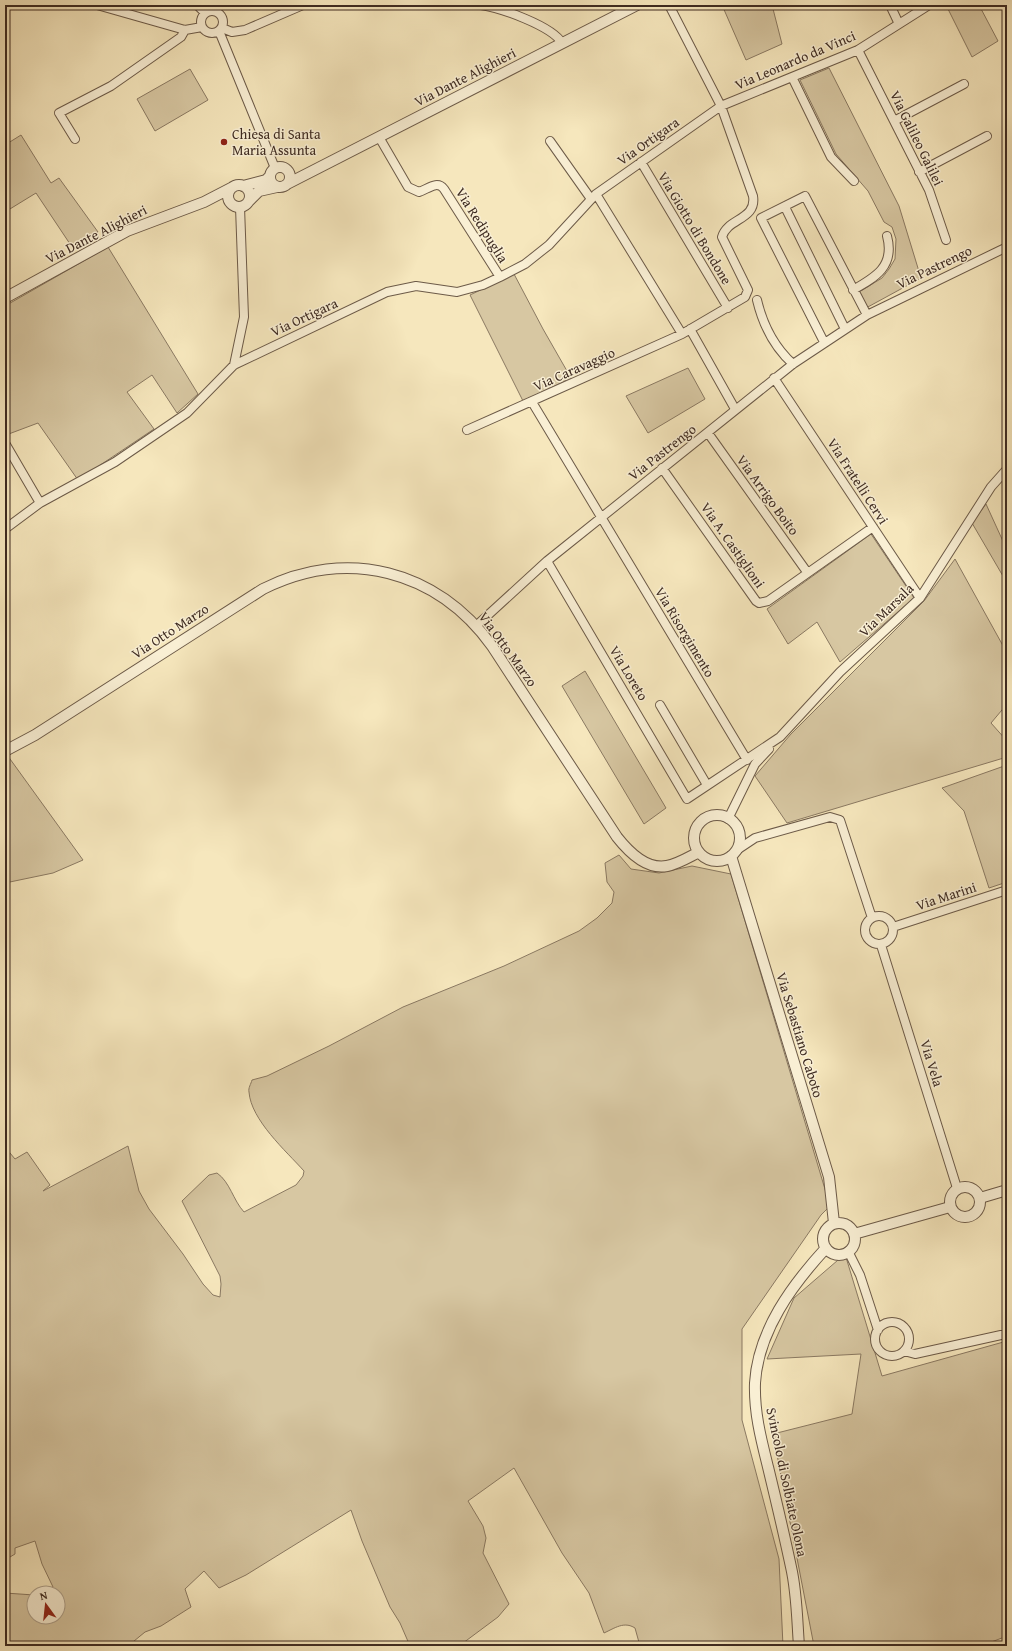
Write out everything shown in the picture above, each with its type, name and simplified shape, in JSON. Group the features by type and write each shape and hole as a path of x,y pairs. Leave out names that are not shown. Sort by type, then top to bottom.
{"street":[{"path":"97,5 185,30 202,27"},
{"path":"197,5 205,13"},
{"path":"286,169 289,175 282,185 272,183 272,172 220,30 224,20 220,13 212,10 205,13 201,20 202,27 208,33 220,30 232,32 245,30 303,5"},
{"path":"481,5 522,18 554,34 562,43"},
{"name":"Via Dante Alighieri","path":"204,202 219,201 235,205 249,201 260,191 282,185 637,5"},
{"path":"669,5 721,106"},
{"path":"890,5 899,24"},
{"name":"Via Leonardo da Vinci","path":"721,106 858,50 929,5"},
{"path":"75,139 59,113 111,86 181,37 185,30"},
{"name":"Via Galileo Galilei","path":"858,50 929,190 946,240"},
{"path":"792,77 831,157 854,181"},
{"path":"894,121 964,84"},
{"name":"Via Ortigara","path":"5,529 40,503 115,462 187,413 234,365 388,292 416,286 457,292 483,285 525,264 549,245 594,196 721,106"},
{"name":"Via Caravaggio","path":"467,430 682,334 745,297 748,290 722,237 723,232 751,211 754,202 721,106"},
{"path":"919,172 986,136"},
{"name":"Via Redipuglia","path":"379,137 408,187 419,192 437,184 441,185 500,277"},
{"path":"550,141 594,196 682,334"},
{"name":"Via Giotto di Bondone","path":"641,162 728,308"},
{"name":"Via Dante Alighieri","path":"5,298 127,231 204,202 238,187 266,180 272,172 282,167 306,173"},
{"path":"234,365 244,317 235,205 228,196 238,187 249,193 249,201"},
{"path":"824,342 761,218 805,196 867,315"},
{"path":"784,207 846,328"},
{"path":"853,290 876,276 884,267 890,246 887,236"},
{"name":"Via Pastrengo","path":"476,626 547,561 793,364 824,342 867,315 1007,247"},
{"path":"757,300 764,324 769,334 793,364"},
{"path":"690,329 735,409"},
{"name":"Via Fratelli Cervi","path":"774,378 920,598"},
{"name":"Via Risorgimento","path":"532,402 602,516 747,760"},
{"name":"Via Arrigo Boito","path":"708,433 807,572"},
{"path":"5,443 40,503"},
{"name":"Via A. Castiglioni","path":"662,468 756,601 762,603 873,527"},
{"name":"Via Marsala","path":"728,819 755,764 840,672 920,598 991,486 1007,469"},
{"name":"Via Loreto","path":"547,561 687,799"},
{"name":"Via Otto Marzo","path":"5,750 35,735 275,582 301,573 341,568 368,569 395,574 420,584 444,598 476,626 492,646 622,845 634,856 644,861 665,866 699,852"},
{"path":"660,704 708,785"},
{"name":"Via Marsala","path":"687,799 780,737"},
{"path":"734,853 740,836 734,823 728,819 713,816 700,824 694,838 699,852 710,860 725,860 756,838 830,817 840,820 872,918"},
{"name":"Via Sebastiano Caboto","path":"734,853 829,1177 834,1223"},
{"name":"Via Marini","path":"893,927 1007,890"},
{"path":"885,917 893,927 894,932 890,940 881,945 871,942 866,935 866,925 872,918 885,917"},
{"name":"Via Vela","path":"881,945 957,1188"},
{"path":"957,1188 971,1188 980,1198 979,1209 971,1216 966,1218 956,1215 950,1207 951,1194 957,1188"},
{"path":"980,1198 1007,1190"},
{"path":"854,1234 950,1207"},
{"path":"834,1223 844,1224 852,1230 854,1234 854,1244 848,1251 839,1255 834,1254 826,1248 822,1239 826,1229 834,1223"},
{"name":"Svincolo di Solbiate Olona","path":"799,1646 794,1585 758,1426 755,1382 764,1342 773,1322 791,1290 804,1271 826,1248"},
{"path":"848,1251 860,1275 878,1330 875,1340 879,1350 889,1356 899,1355 904,1351 909,1342 909,1336 903,1326 887,1323 878,1330"},
{"path":"904,1351 916,1354 1001,1335"}],"shaded area":[{"path":"722,5 772,5 782,44 746,60"},
{"path":"946,5 979,5 998,41 972,57"},
{"path":"829,68 899,206 921,278 866,308 859,292 882,278 889,269 895,259 896,239 892,227 884,222 868,191 836,154 800,80"},
{"path":"190,69 208,100 155,131 137,99"},
{"path":"21,135 51,183 59,178 98,232 72,247 36,193 5,212 5,145"},
{"path":"108,247 198,394 177,413 152,375 127,392 154,429 78,480 38,423 6,435 5,434 5,306"},
{"path":"514,274 571,378 523,401 470,295"},
{"path":"688,368 705,399 648,433 626,396"},
{"path":"986,504 1007,550 1007,583 972,523"},
{"path":"871,534 914,598 840,662 817,622 788,644 767,609"},
{"path":"955,559 1007,653 1007,704 991,723 1007,741 1007,757 787,823 755,776 791,734 924,601"},
{"path":"585,671 666,808 644,824 562,686"},
{"path":"5,752 83,860 53,873 5,883"},
{"path":"1007,765 1007,882 989,888 964,811 942,788"},
{"path":"619,855 631,869 659,873 692,866 731,874 830,1206 821,1215 742,1329 742,1420 779,1559 783,1646 640,1646 635,1628 631,1626 623,1625 604,1633 589,1593 562,1553 514,1468 468,1501 483,1526 486,1538 483,1553 509,1604 498,1617 459,1646 410,1646 400,1623 390,1607 362,1541 351,1510 246,1575 219,1588 204,1571 185,1589 191,1607 161,1626 145,1632 128,1646 5,1646 5,1593 26,1594 26,1625 66,1625 66,1585 52,1585 42,1564 35,1541 15,1548 15,1554 5,1560 5,1147 15,1159 27,1152 50,1185 43,1191 128,1146 139,1191 149,1209 183,1254 203,1284 213,1295 220,1297 220,1276 182,1201 209,1175 217,1173 225,1181 244,1212 296,1185 303,1176 304,1171 279,1145 256,1113 251,1103 249,1090 252,1080 267,1076 329,1046 403,1007 504,966 579,931 597,918 612,903 614,892 607,882 605,863"},
{"path":"845,1254 882,1376 1007,1341 1007,1636 981,1646 814,1646 773,1434 852,1414 861,1354 767,1359 794,1298"}],"place":[{"name":"Chiesa di Santa Maria Assunta","path":"224,142"}]}
